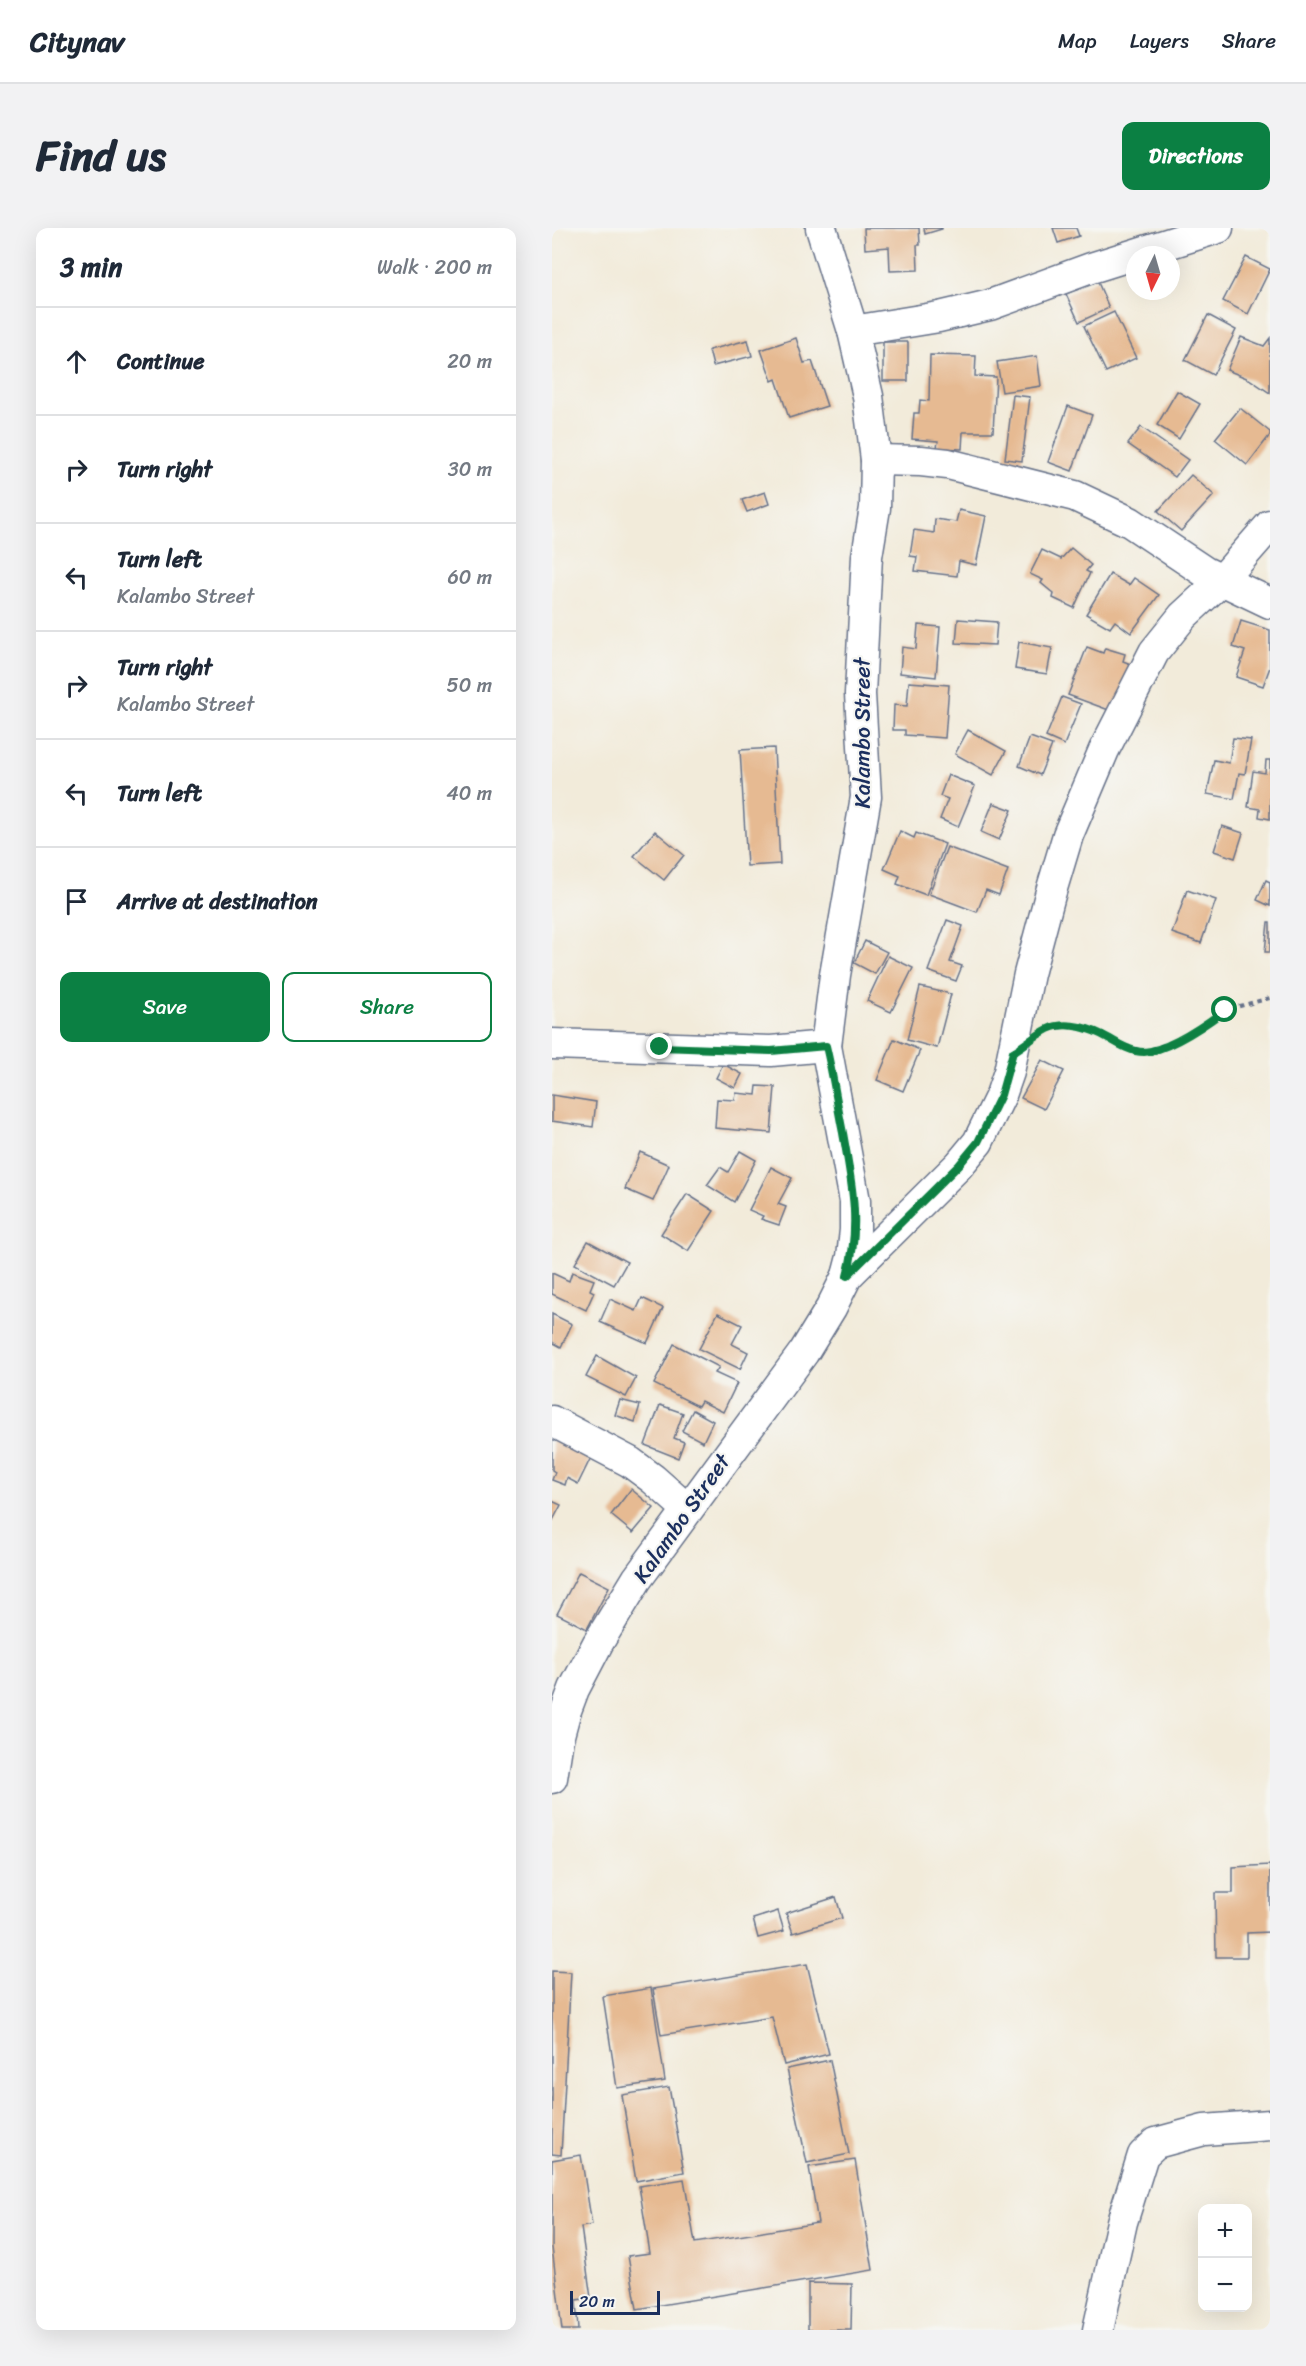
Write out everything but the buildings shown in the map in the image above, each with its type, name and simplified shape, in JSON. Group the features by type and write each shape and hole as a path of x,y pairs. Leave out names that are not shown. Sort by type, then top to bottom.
{"street":[{"name":"Kalambo Street","path":"552,1778 558,1739 559,1710 574,1689 598,1643 637,1580 804,1352 831,1308 847,1276 852,1257 855,1201 826,1046 835,975 866,797 860,694 867,556 874,508 876,460 868,396 853,331 821,228"},
{"path":"853,331 928,319 990,305 1091,268 1218,228"},
{"path":"876,460 948,464 1075,496 1130,522 1191,563 1270,603"},
{"name":"Kalambo Street","path":"847,1276 959,1165 978,1142 1001,1095 1013,1052 1029,974 1068,835 1104,750 1155,652 1183,616 1222,580 1270,525"},
{"path":"552,1044 771,1051 826,1046"},
{"path":"552,1421 630,1462 654,1479 687,1509"},
{"path":"1098,2330 1122,2222 1143,2155 1156,2143 1204,2130 1270,2125"}],"path":[{"path":"1013,1052 1049,1029 1066,1026 1098,1032 1120,1045 1145,1052 1174,1042 1207,1024 1225,1010 1270,998"}],"route":[{"path":"660,1047 771,1051 826,1046 855,1201 855,1230 847,1276 959,1165 978,1142 1001,1095 1013,1052 1049,1029 1066,1026 1098,1032 1120,1045 1145,1052 1174,1042 1207,1024 1225,1010"}]}
